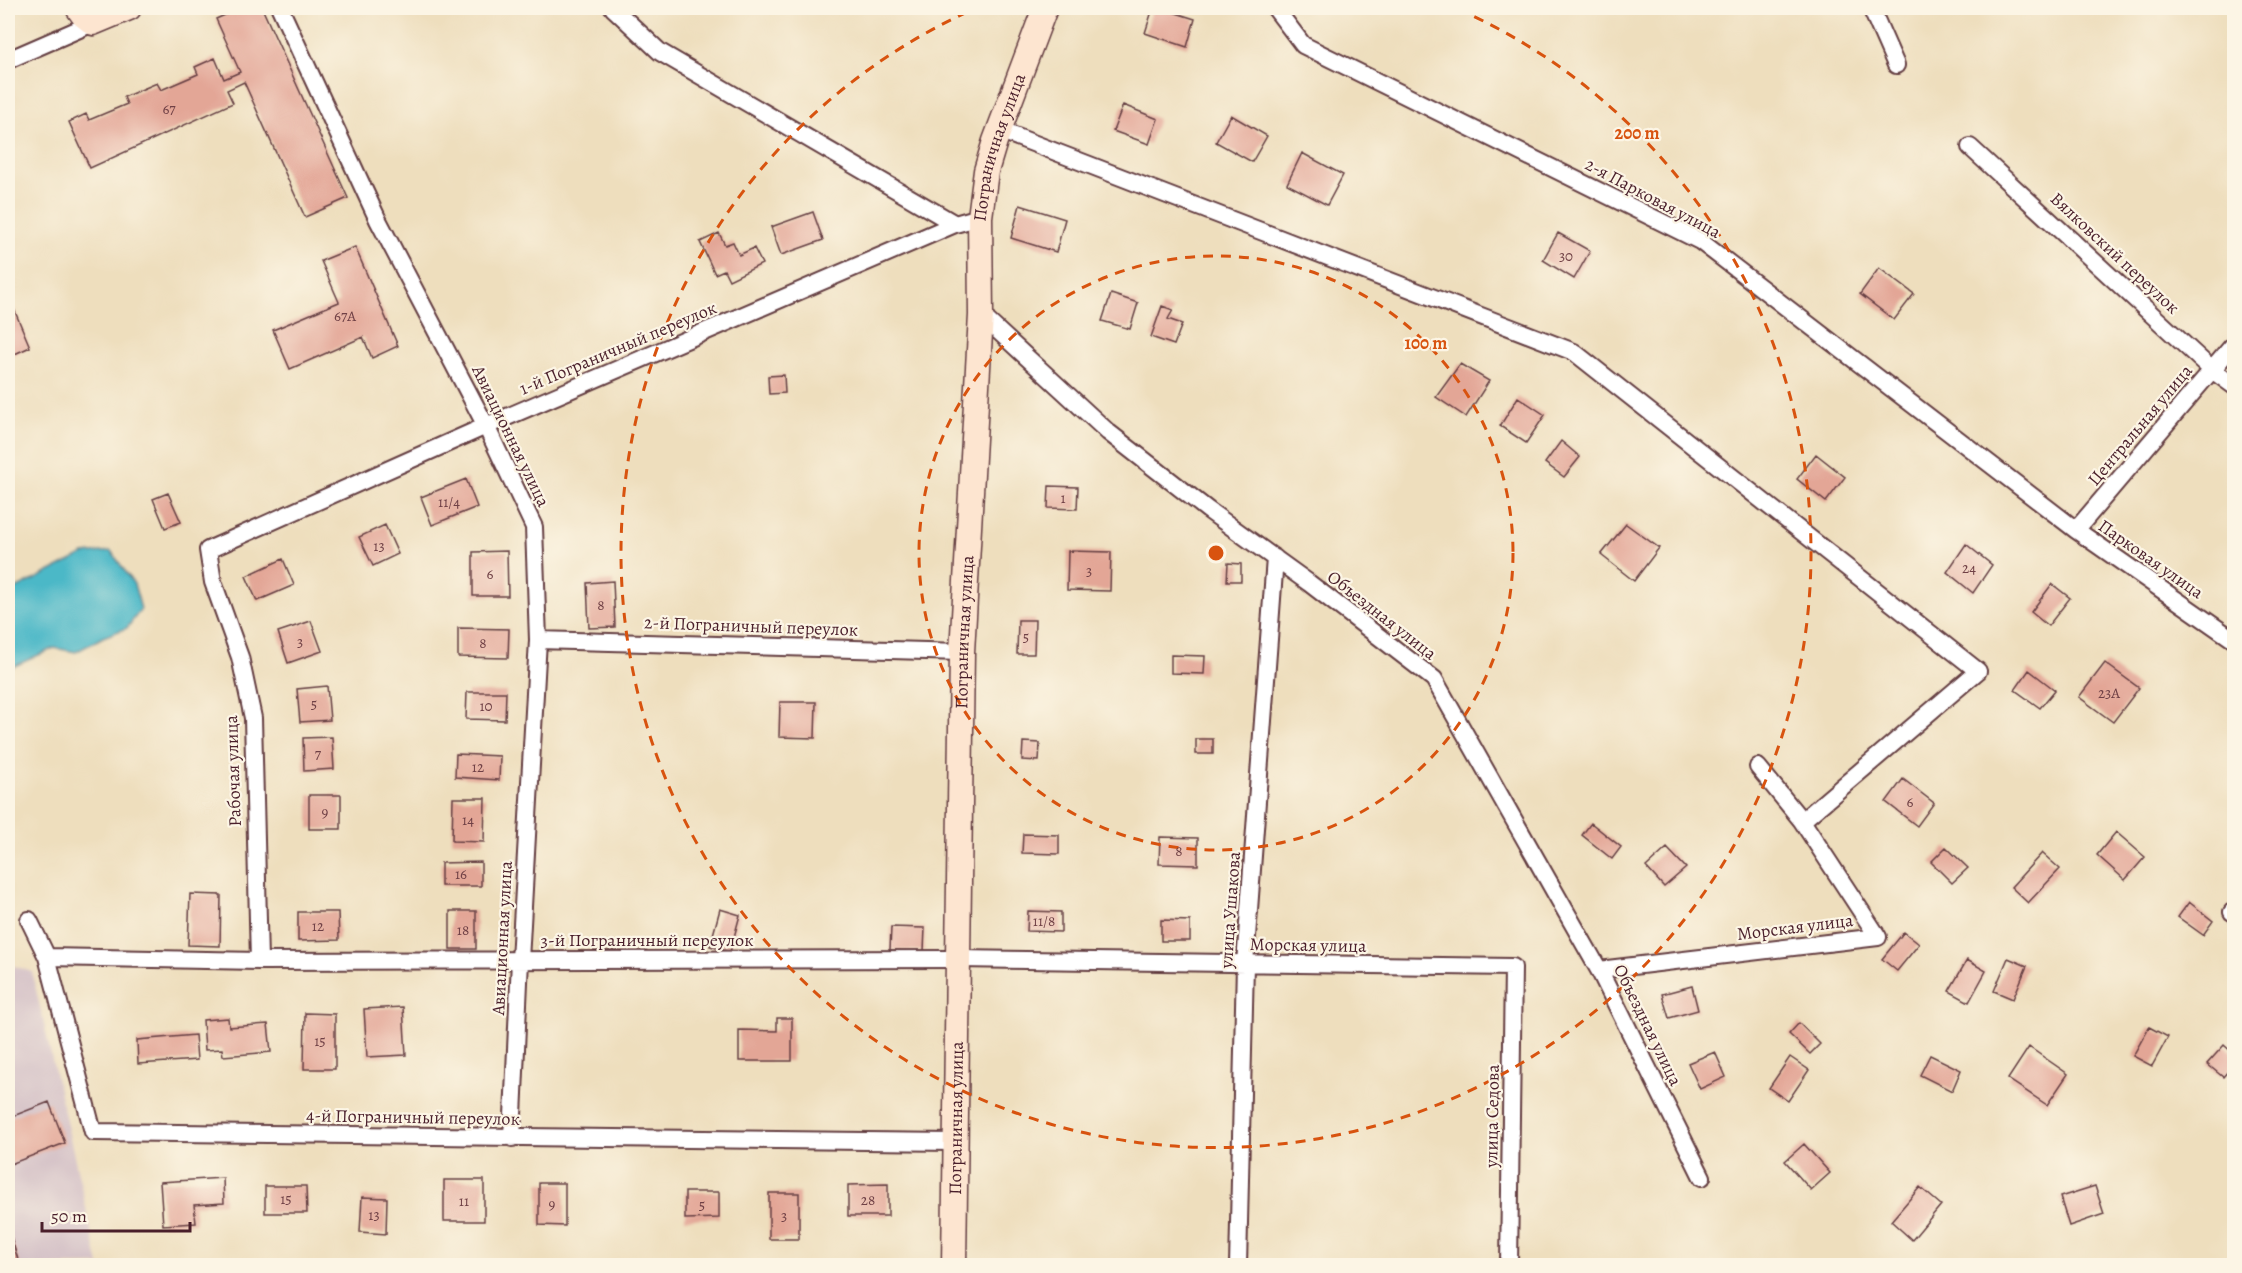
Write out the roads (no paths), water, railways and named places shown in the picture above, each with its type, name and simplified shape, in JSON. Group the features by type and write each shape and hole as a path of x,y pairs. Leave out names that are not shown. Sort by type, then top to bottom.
{"street":[{"path":"8,60 85,15 129,8"},
{"name":"Авиационная улица","path":"280,8 378,220 486,426 534,527 538,640 519,960 512,1138"},
{"path":"613,8 660,52 955,224"},
{"name":"Пограничная улица","path":"954,1266 962,652 981,315 980,216 986,171 1045,8"},
{"name":"2-я Парковая улица","path":"1275,8 1303,45 1700,241 2076,530"},
{"path":"1871,8 1896,65"},
{"path":"999,130 1574,352 1978,671 1802,821 1758,767"},
{"name":"Вялковский переулок","path":"1970,147 2212,370 2235,386"},
{"name":"1-й Пограничный переулок","path":"208,550 486,426 955,224 980,216"},
{"name":"Объездная улица","path":"981,315 1108,432 1434,680 1599,970 1702,1177"},
{"name":"Центральная улица","path":"2076,530 2235,344"},
{"name":"Парковая улица","path":"2076,530 2235,640"},
{"name":"Рабочая улица","path":"208,550 213,582 240,657 253,718 259,961"},
{"name":"улица Ушакова","path":"1238,1266 1245,964 1275,558"},
{"name":"2-й Пограничный переулок","path":"538,640 962,652"},
{"name":"Морская улица","path":"1599,970 1878,937 1802,821"},
{"name":"4-й Пограничный переулок","path":"29,920 47,957 93,1132 954,1142"},
{"name":"3-й Пограничный переулок","path":"47,957 259,961 958,959"},
{"name":"Морская улица","path":"958,959 1513,967"},
{"name":"улица Седова","path":"1509,1266 1513,967"}],"water":[{"path":"111,551 134,584 141,609 127,628 103,637 76,652 54,648 8,669 8,593 84,554"}]}
